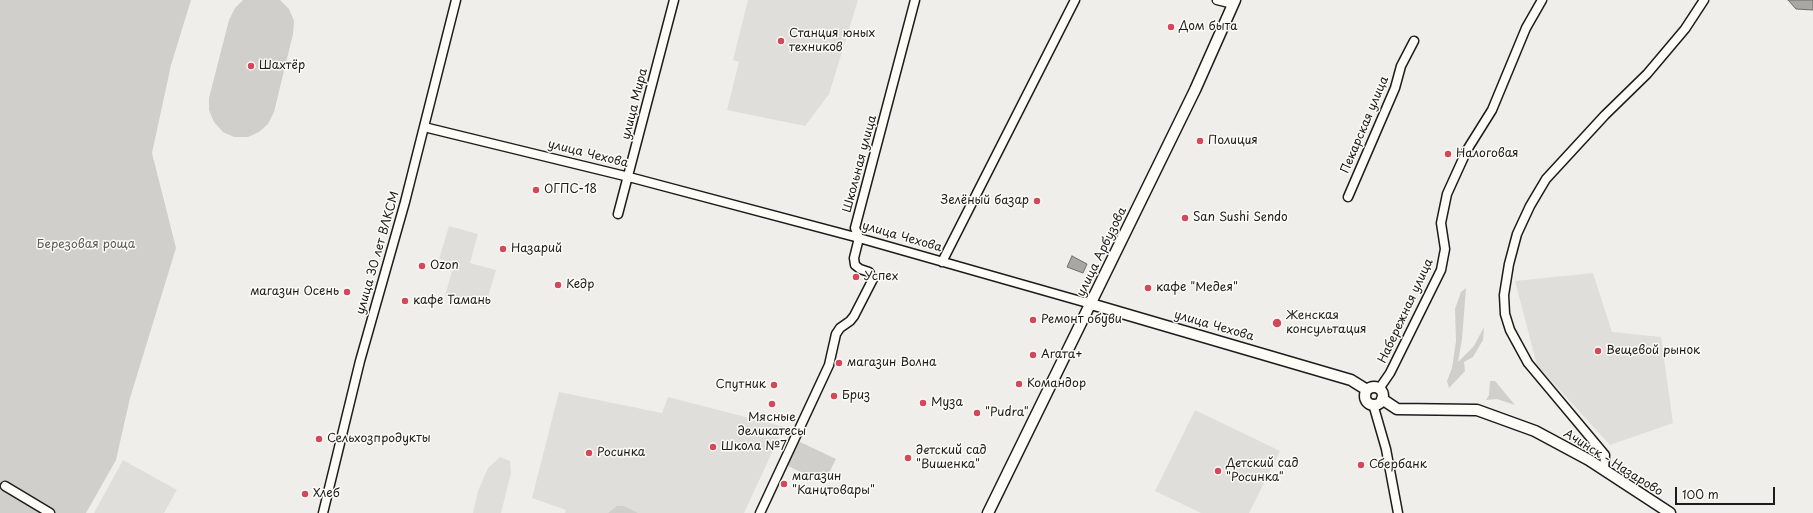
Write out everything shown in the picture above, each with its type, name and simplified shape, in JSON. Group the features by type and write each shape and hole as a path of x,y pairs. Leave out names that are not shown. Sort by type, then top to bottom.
{"street":[{"name":"улица 30 лет ВЛКСМ","path":"323,513 360,361 405,202 456,0"},
{"name":"улица Мира","path":"618,214 629,177 674,0"},
{"name":"Школьная улица","path":"760,513 829,365 836,334 840,328 854,316 873,279 870,272 860,269 855,265 854,258 859,238 855,228 915,0"},
{"path":"942,262 1075,0"},
{"path":"1217,0 1234,2"},
{"name":"Набережная улица","path":"1379,389 1390,373 1441,270 1445,249 1442,223 1443,208 1450,187 1467,150 1492,110 1526,28 1542,0"},
{"path":"1604,469 1606,455 1528,363 1510,330 1505,314 1504,295 1509,264 1517,234 1530,206 1546,179 1605,115 1652,68 1685,29 1704,0"},
{"name":"улица Арбузова","path":"988,513 1195,90 1234,2"},
{"name":"Пекарская улица","path":"1348,197 1395,88 1401,66 1414,42"},
{"name":"улица Чехова","path":"424,127 629,177 859,238 1351,380 1367,390"},
{"path":"1370,387 1377,387 1379,389 1382,392 1382,399 1377,404 1370,404 1365,399 1365,392 1370,387"},
{"name":"Ачинск - Назарово","path":"1382,399 1398,409 1477,410 1535,431 1604,469 1670,513"},
{"path":"1373,404 1386,449 1398,513"},
{"path":"5,486 50,513"}],"shaded area":[{"path":"748,0 858,0 829,94 805,126 727,110 739,62 733,60"},
{"path":"1788,0 1813,0 1813,10 1796,9"},
{"path":"449,226 478,234 470,263 496,270 485,307 445,296 454,264 439,259"},
{"path":"1072,256 1087,264 1083,273 1067,267"},
{"name":"Вещевой рынок","path":"1593,273 1612,332 1661,337 1673,423 1610,445 1537,365 1515,281"},
{"path":"559,392 662,413 668,397 784,427 744,513 565,513 566,510 532,498"},
{"name":"Детский сад \"Росинка\"","path":"1195,410 1280,451 1249,513 1201,513 1155,491"},
{"path":"500,457 510,461 511,473 501,513 473,513 478,491 488,468"},
{"path":"123,460 177,490 164,513 94,513"}],"green space":[{"name":"Березовая роща","path":"0,0 191,0 171,65 152,153 176,248 130,398 116,460 86,513 0,513"},
{"name":"Шахтёр","path":"243,0 280,0 289,9 294,21 293,34 274,112 268,124 259,132 248,137 234,137 223,132 214,122 209,110 209,98 229,20 235,8"},
{"path":"1466,288 1462,339 1458,362 1474,346 1484,327 1483,340 1473,357 1464,362 1465,371 1449,388 1447,381 1452,368 1456,341 1455,309 1461,292"},
{"path":"1490,381 1495,381 1515,405 1497,399 1486,400 1489,395"},
{"path":"798,441 836,459 824,483 786,465"},
{"path":"617,506 624,506 638,513 608,513"}],"place":[{"name":"Дом быта","path":"1171,27"},
{"name":"Станция юных техников","path":"781,41"},
{"name":"Шахтёр","path":"251,66"},
{"name":"Полиция","path":"1200,141"},
{"name":"Налоговая","path":"1448,154"},
{"name":"ОГПС-18","path":"536,190"},
{"name":"Зелёный базар","path":"1037,201"},
{"name":"San Sushi Sendo","path":"1185,218"},
{"name":"Назарий","path":"503,249"},
{"name":"Ozon","path":"422,266"},
{"name":"Успех","path":"856,277"},
{"name":"Кедр","path":"558,285"},
{"name":"кафе \"Медея\"","path":"1148,288"},
{"name":"магазин Осень","path":"347,292"},
{"name":"кафе Тамань","path":"405,301"},
{"name":"Ремонт обуви","path":"1033,320"},
{"name":"Женская консультация","path":"1277,323"},
{"name":"Вещевой рынок","path":"1598,351"},
{"name":"Агата+","path":"1033,355"},
{"name":"магазин Волна","path":"839,363"},
{"name":"Командор","path":"1019,384"},
{"name":"Спутник","path":"774,385"},
{"name":"Бриз","path":"834,396"},
{"name":"Муза","path":"923,403"},
{"name":"Мясные деликатесы","path":"772,404"},
{"name":"\"Pudra\"","path":"977,413"},
{"name":"Сельхозпродукты","path":"319,439"},
{"name":"Школа №7","path":"713,447"},
{"name":"Росинка","path":"589,453"},
{"name":"детский сад \"Вишенка\"","path":"908,458"},
{"name":"Сбербанк","path":"1361,465"},
{"name":"Детский сад \"Росинка\"","path":"1218,471"},
{"name":"магазин \"Канцтовары\"","path":"784,484"},
{"name":"Хлеб","path":"305,494"}]}
